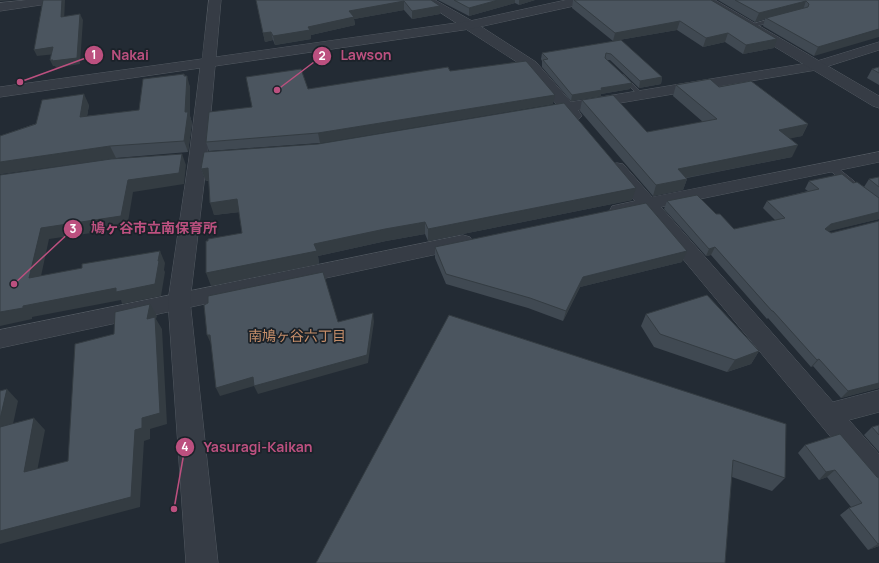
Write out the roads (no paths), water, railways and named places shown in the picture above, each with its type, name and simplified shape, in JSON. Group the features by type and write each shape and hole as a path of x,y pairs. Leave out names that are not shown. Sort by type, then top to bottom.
{"street":[{"path":"0,7 54,0"},
{"path":"202,563 179,301 198,158 215,0"},
{"path":"427,0 470,25 531,65 587,132"},
{"path":"0,92 470,25 583,0"},
{"path":"706,0 879,103"},
{"path":"528,114 816,66 879,46"},
{"path":"607,156 879,474"},
{"path":"601,214 879,157"},
{"path":"0,339 484,238"},
{"path":"828,415 879,401"}],"lane":[{"path":"750,26 787,16"},
{"path":"618,73 641,95"},
{"path":"831,167 861,191"}],"place":[{"name":"Nakai","path":"20,82"},
{"name":"Lawson","path":"277,90"},
{"name":"鳩ヶ谷市立南保育所","path":"14,284"},
{"name":"Yasuragi-Kaikan","path":"174,509"}],"district":[{"name":"南鳩ヶ谷六丁目","path":"297,336"}]}
